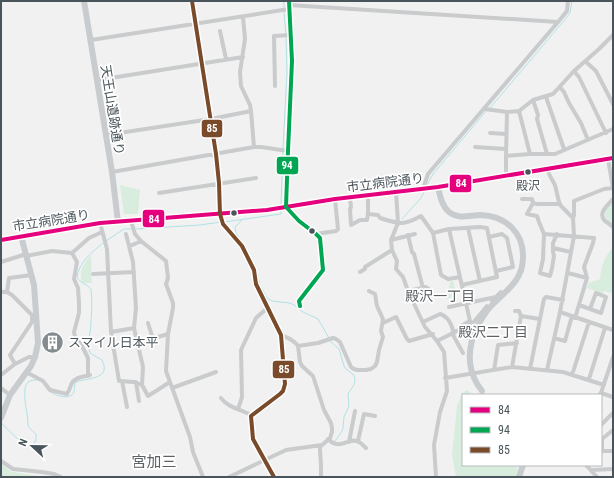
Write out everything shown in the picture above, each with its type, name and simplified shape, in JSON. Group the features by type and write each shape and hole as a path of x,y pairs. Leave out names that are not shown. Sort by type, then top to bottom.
{"street":[{"name":"天王山遺跡通り","path":"84,1 98,80 118,222"},
{"path":"192,1 216,154 220,214 223,224 245,252 254,270 256,284 281,335 285,381 283,392 251,416"},
{"path":"423,189 428,174 567,11 568,1"},
{"path":"91,40 242,17 289,5 558,22"},
{"path":"289,5 292,74 286,208 320,238 323,270 299,301 300,306"},
{"path":"242,17 245,39 240,72 241,86 250,105 254,148"},
{"path":"220,31 226,59"},
{"path":"275,86 274,36 291,35"},
{"path":"485,109 519,112 533,100 553,94 574,71 613,35"},
{"path":"98,80 243,57"},
{"path":"586,61 596,71 613,104"},
{"path":"574,71 606,133"},
{"path":"560,87 581,123 588,140"},
{"path":"546,97 564,149"},
{"path":"533,100 547,154"},
{"path":"106,135 211,119 251,111"},
{"path":"506,176 507,112"},
{"path":"519,112 530,154"},
{"path":"506,156 555,154 613,129"},
{"path":"490,133 506,134"},
{"path":"112,172 261,147 288,151"},
{"path":"475,147 506,149"},
{"path":"547,370 572,252 574,236 574,201 604,189 613,188 610,158"},
{"name":"市立病院通り","path":"1,240 100,223 131,222 286,208 335,199 438,187 610,158"},
{"path":"547,169 556,185 560,204 573,218"},
{"path":"159,193 256,178"},
{"path":"438,187 444,207 450,213 458,216 488,216 503,221 516,232 520,238 522,246 523,261 519,277 512,286 491,306 479,322 474,333 470,350 471,369 477,383 484,393"},
{"path":"396,192 398,223 391,240 392,250 397,261 396,269 403,277 425,327 433,334 444,352 447,391 440,412 434,445 436,477"},
{"path":"350,198 351,225 360,220 367,220 368,196"},
{"path":"316,234 336,232 338,229 335,199"},
{"path":"522,200 532,199 533,203 537,204 560,204"},
{"path":"613,199 605,207 603,214 605,221 613,227"},
{"path":"533,203 527,214 537,216 544,234 543,259 540,273 550,276 554,256 553,243 557,234"},
{"path":"368,214 378,215 380,218 398,223 406,222 421,216 432,233 441,275 448,280 460,277"},
{"path":"131,222 135,234 141,241 166,261 168,278 166,284 173,303 168,334 166,371 190,437 193,452 203,477"},
{"path":"100,223 107,249 111,332 119,381 136,382 142,385"},
{"path":"468,228 480,280"},
{"path":"432,233 449,229 487,228 497,277 462,285"},
{"path":"449,229 470,321 461,326 462,328"},
{"path":"1,262 26,255 52,251 72,253 89,238 102,232"},
{"path":"126,234 133,262 136,308 134,328 143,367 142,385 148,396 170,382"},
{"path":"391,240 415,234"},
{"path":"489,237 502,234 507,238 513,267 496,271"},
{"path":"544,234 594,238 584,267 587,278 579,305 565,341 554,338"},
{"path":"408,235 423,288"},
{"path":"1,418 13,389 31,366 37,350 38,337 34,316 32,275 21,236"},
{"path":"130,246 141,241"},
{"path":"553,248 572,252"},
{"path":"360,272 365,270 365,267 392,250"},
{"path":"26,372 43,381 50,390 67,394 74,380 89,375 88,358 82,346 75,337 74,332 79,313 79,303 78,288 74,279 76,262 72,253"},
{"path":"93,274 134,272"},
{"path":"568,273 587,278"},
{"path":"7,292 8,278 32,275"},
{"path":"408,291 426,287 430,290"},
{"path":"298,346 318,343 333,338 340,342 351,367 354,369 366,370 375,366 383,337 381,331 383,319 377,306 375,294 369,291"},
{"path":"1,292 7,292 12,295 34,316"},
{"path":"437,341 467,324 474,323 480,314 501,292"},
{"path":"579,305 590,309 601,313 606,297 596,293 590,309"},
{"path":"449,307 496,297"},
{"path":"530,369 544,299 546,297 563,300"},
{"path":"238,409 242,397 241,350 256,318 265,310 269,309"},
{"path":"512,367 521,316 519,311 515,310"},
{"path":"560,312 613,330"},
{"path":"423,322 442,314 450,320 453,333 463,353"},
{"path":"16,364 10,355 32,322 34,316"},
{"path":"521,316 540,319"},
{"path":"383,323 396,317 409,341 433,334"},
{"path":"572,375 589,322"},
{"path":"148,323 153,339"},
{"path":"111,332 134,328"},
{"path":"589,379 605,328"},
{"path":"137,343 168,334"},
{"path":"281,335 295,342 298,346 300,362 302,366 313,376 324,410 331,423 332,436 320,447 321,477"},
{"path":"494,370 498,345 517,343"},
{"path":"1,375 29,357 35,357"},
{"path":"600,394 611,372 613,357"},
{"path":"445,378 512,367 563,372 604,385"},
{"path":"172,388 216,372"},
{"path":"122,381 127,407"},
{"path":"136,382 139,401"},
{"path":"1,388 10,395"},
{"path":"602,394 613,397"},
{"path":"221,398 228,405 251,416"},
{"path":"348,442 354,410"},
{"path":"602,424 613,413"},
{"path":"358,441 364,414 376,416"},
{"path":"251,416 253,439 274,477"},
{"path":"613,430 602,439 602,451 613,451"},
{"path":"328,440 338,445 358,441 366,448"},
{"path":"229,477 280,452 322,445"},
{"path":"1,462 13,469 54,474 61,477"},
{"path":"519,477 524,466"},
{"path":"587,466 597,477"},
{"path":"591,470 613,469"}],"green space":[{"path":"120,185 140,190 138,214 124,214"},
{"path":"613,202 613,225 605,216 605,211"},
{"path":"613,247 613,292 611,293 604,291 603,294 587,288 589,283 600,279 604,262"},
{"path":"91,255 92,283 85,283 82,282 81,271"},
{"path":"453,281 457,296 445,299 450,284 449,282"},
{"path":"467,390 473,394 462,394 462,466 518,466 516,477 456,477 452,455 457,406 462,393"},
{"path":"1,464 12,472 44,477 1,477"}],"waterway":[{"path":"284,1 284,9"},
{"path":"490,108 570,13 572,1"},
{"path":"284,12 286,35"},
{"path":"283,148 287,72 286,38"},
{"path":"427,185 433,174 487,110"},
{"path":"281,204 283,152"},
{"path":"402,219 421,198 424,192"},
{"path":"224,222 281,214 281,210"},
{"path":"242,220 235,227 236,233 245,246 256,269 260,285 267,298 272,301 290,303 303,312 318,319 329,338"},
{"path":"136,229 200,225 221,222"},
{"path":"106,241 124,229 131,229"},
{"path":"46,387 50,392 66,397 72,395 76,382 97,377 103,373 104,366 102,360 90,353 89,349 92,309 91,289 77,278 80,267 90,254 103,243"},
{"path":"330,341 339,349 344,366 354,375 355,378 354,385 348,394 349,406 344,417 343,428 335,441"},
{"path":"1,422 20,441 27,445 33,445 36,440 36,434 28,425 25,389 28,382 31,380 38,380"}],"transit line":[{"name":"85","path":"192,1 216,154 220,214 223,224 242,246 254,270 256,284 281,335 285,384 283,391 251,416 253,439 274,477"},
{"name":"94","path":"289,1 292,61 286,207 299,221 320,238 323,270 299,301 300,306"},
{"name":"84","path":"1,240 100,223 267,210 335,199 438,187 613,158"}],"place":[{"name":"殿沢","path":"528,172"},
{"name":"スマイル日本平","path":"52,342"}],"district":[{"name":"殿沢一丁目","path":"440,296"},
{"name":"殿沢二丁目","path":"493,332"},
{"name":"宮加三","path":"154,462"}]}
